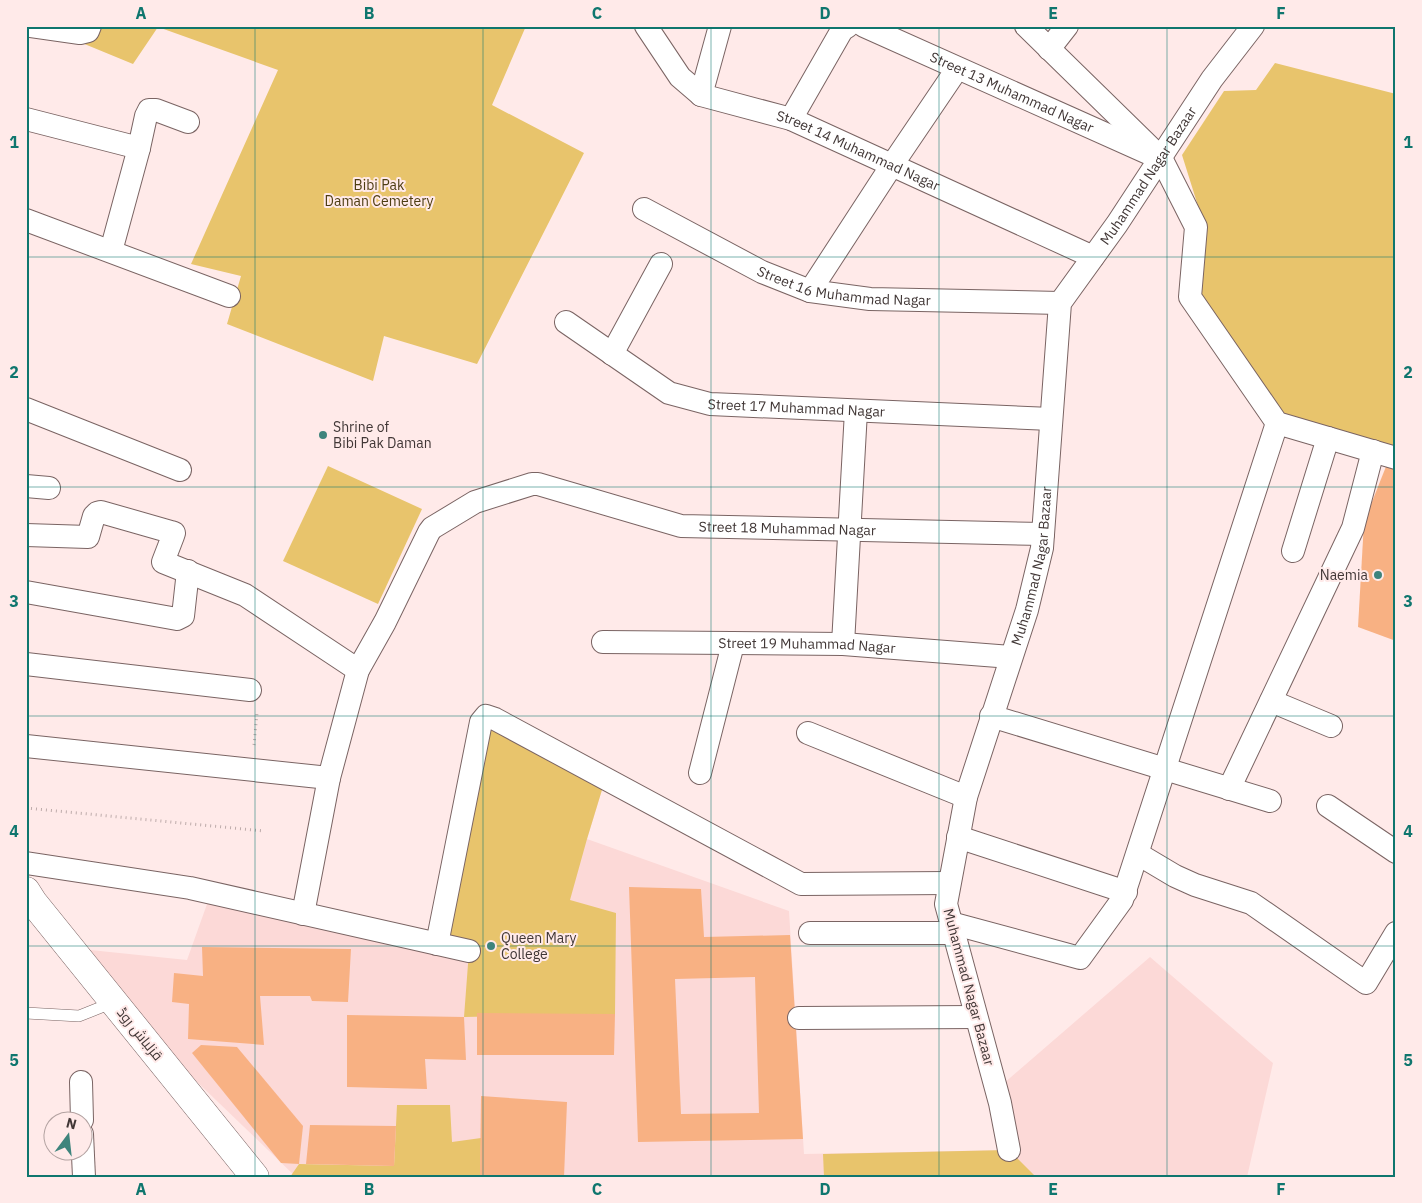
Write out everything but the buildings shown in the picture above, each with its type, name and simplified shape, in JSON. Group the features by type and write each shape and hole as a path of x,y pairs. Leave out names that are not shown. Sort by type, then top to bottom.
{"street":[{"path":"31,26 80,33 88,31 90,26"},
{"name":"Street 14 Muhammad Nagar","path":"646,26 680,77 701,95 791,119 1093,257"},
{"path":"701,95 720,26"},
{"path":"791,119 842,30 848,26"},
{"name":"Street 13 Muhammad Nagar","path":"864,26 1160,158"},
{"path":"1026,26 1160,158 1196,227 1190,297 1277,423 1396,458"},
{"path":"1049,49 1067,26"},
{"name":"Muhammad Nagar Bazaar","path":"1009,1150 1000,1103 946,904 966,797 1026,610 1042,548 1060,303 1117,224 1212,79 1253,26"},
{"path":"810,291 892,165 958,69"},
{"path":"110,251 149,110 156,110 188,122"},
{"path":"26,119 139,148"},
{"name":"Street 16 Muhammad Nagar","path":"644,209 762,272 810,291 870,299 1060,303"},
{"path":"26,220 229,296"},
{"path":"612,354 661,264"},
{"name":"Street 17 Muhammad Nagar","path":"566,322 669,393 710,404 1051,419"},
{"path":"26,409 180,470"},
{"path":"844,644 856,411"},
{"path":"810,933 952,928 1080,958 1126,892 1277,423"},
{"path":"1293,551 1328,438"},
{"path":"1229,789 1353,528 1373,451"},
{"name":"Street 18 Muhammad Nagar","path":"358,670 385,622 432,528 476,502 532,484 538,484 681,526 1043,534"},
{"path":"26,486 50,488"},
{"path":"26,535 88,538 94,516 101,512 174,533 163,562 244,595 358,670 330,778 303,914"},
{"path":"26,592 177,619 182,616 188,572"},
{"name":"Street 19 Muhammad Nagar","path":"603,642 844,644 1011,656"},
{"path":"700,773 733,644"},
{"path":"26,664 250,690"},
{"path":"1271,700 1331,726"},
{"path":"437,944 481,722 486,716 495,719 801,884 949,883"},
{"path":"991,716 1270,801"},
{"path":"808,733 966,797"},
{"path":"26,746 330,778"},
{"path":"1328,806 1396,852"},
{"path":"958,837 1126,892"},
{"path":"1138,854 1175,876 1195,885 1251,903 1366,983 1396,933"},
{"path":"26,863 190,888 469,951"},
{"name":"قزلباش روڈ","path":"28,902 114,1002 255,1177"},
{"path":"799,1018 976,1017"},
{"path":"81,1082 82,1110"},
{"path":"83,1160 84,1177"}],"lane":[{"path":"26,1013 80,1016 114,1002"}],"path":[{"path":"250,690 258,695 252,770"},
{"path":"26,808 264,832"}],"shaded area":[{"name":"Queen Mary College","path":"605,780 587,839 789,911 804,1154 1008,1150 996,1090 1150,957 1273,1063 1247,1177 296,1177 114,1002 71,948 187,960 211,893 437,944"}],"green space":[{"name":"Bibi Pak Daman Cemetery","path":"89,26 526,26 492,105 584,153 477,364 384,336 373,381 227,324 241,276 191,264 278,70 158,27 133,64 82,43"},
{"path":"1275,63 1396,94 1396,447 1280,412 1201,302 1204,225 1182,155 1224,91 1256,90"},
{"path":"328,466 422,509 378,604 283,561"},
{"path":"481,722 605,780 570,900 616,913 615,1014 464,1017 469,951 437,944"},
{"path":"397,1105 450,1105 452,1142 481,1138 480,1177 290,1177 299,1164 394,1166"},
{"path":"1009,1150 1036,1177 824,1177 823,1154"}],"place":[{"name":"Shrine of Bibi Pak Daman","path":"323,435"},
{"name":"Naemia","path":"1378,575"},
{"name":"Queen Mary College","path":"491,946"}]}
